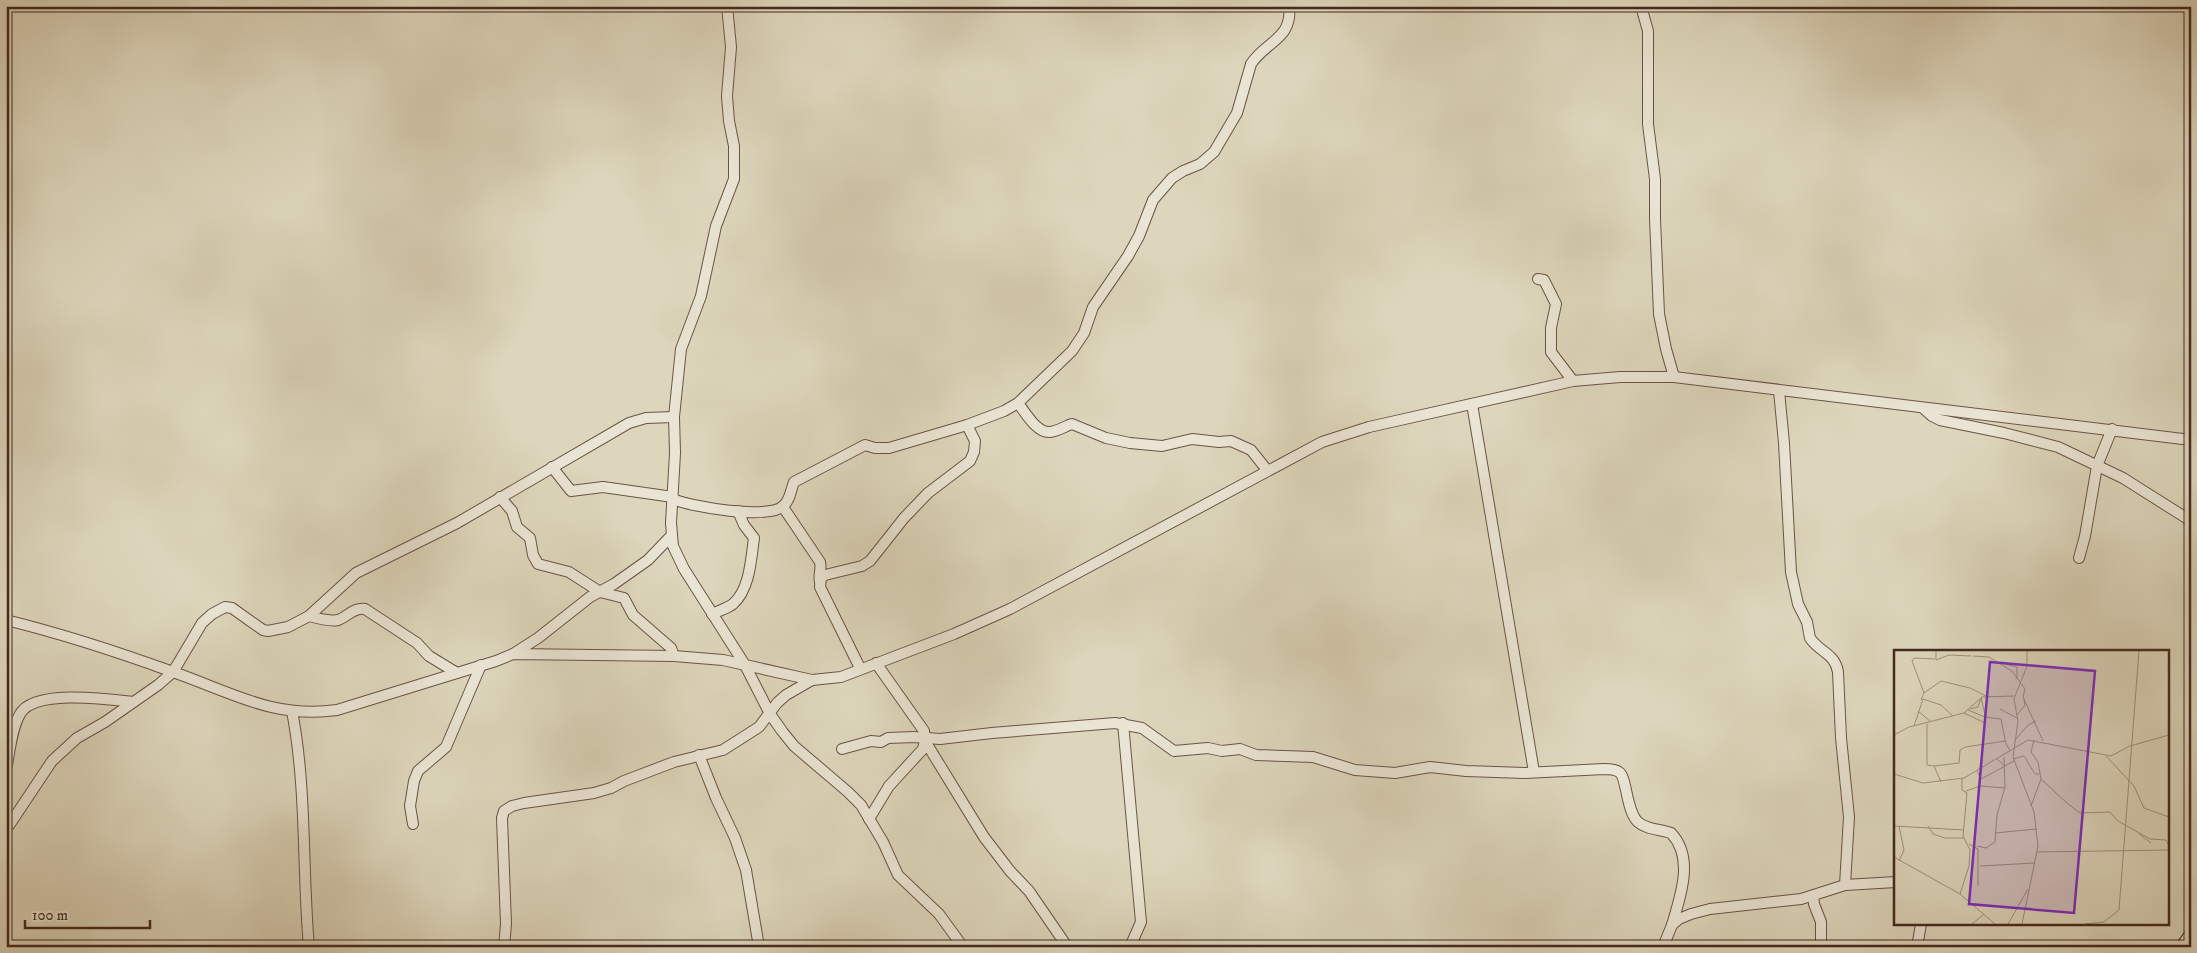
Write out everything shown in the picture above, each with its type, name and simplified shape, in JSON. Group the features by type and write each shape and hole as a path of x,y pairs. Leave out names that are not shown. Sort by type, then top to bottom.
{"main road":[{"path":"2183,947 2191,936"}],"street":[{"path":"727,6 731,47 727,96 734,146 734,179 716,226 702,296 681,349 678,393 674,417 675,453 672,535 675,555 745,665 770,714 794,746 861,805 883,842 898,874 940,914 963,947"},
{"path":"552,467 571,492 603,486 673,498 687,504 738,511 766,512 783,507 788,501 794,482 865,445 875,448 889,448 967,425 1004,411 1018,403 1080,342 1093,307 1128,256 1139,236 1154,200 1164,185 1183,171 1200,164 1214,152 1237,113 1251,64 1255,57 1280,36 1289,24 1289,6"},
{"path":"1641,6 1648,31 1648,124 1655,179 1660,314 1666,350 1674,377"},
{"path":"1538,279 1544,280 1556,302 1552,328 1552,355 1573,381"},
{"path":"513,654 674,656 724,660 812,680 841,677 860,668 954,634 1010,609 1266,470 1322,442 1343,434 1573,381 1620,377 1674,377 2191,440"},
{"path":"1779,390 1784,443 1791,572 1798,604 1807,622 1810,638 1826,651 1838,667 1841,738 1849,817 1845,885"},
{"path":"1018,403 1031,421 1049,432 1072,424 1106,438 1130,444 1162,446 1192,439 1218,442 1231,441 1251,450 1266,470"},
{"path":"1472,404 1534,772"},
{"path":"1923,408 1940,420 2004,433 2058,447 2123,478 2191,521"},
{"path":"7,828 52,761 77,738 105,722 158,685 173,672 202,623 212,614 225,607 232,608 263,630 268,631 288,627 308,616 356,574 457,523 629,423 646,418 674,417"},
{"path":"820,582 821,578 825,575 862,566 870,561 904,518 928,493 970,461 974,452 975,441 967,425"},
{"path":"2079,558 2085,536 2097,466 2112,429"},
{"path":"500,498 512,511 517,527 530,538 533,555 538,564 569,572 600,592 624,598 633,615 671,648 674,656"},
{"path":"783,507 820,562 820,587 860,668"},
{"path":"712,614 732,605 741,595 748,577 754,538 744,525 738,511"},
{"path":"6,620 89,641 256,704 315,713 337,710 513,654 648,560 672,535"},
{"path":"308,616 338,620 360,608 365,609 417,643 429,656 458,673"},
{"path":"869,819 889,786 923,749 925,740 924,731 876,663"},
{"path":"413,824 410,806 414,781 418,771 446,747 481,665"},
{"path":"504,947 506,924 502,818 504,811 512,806 524,803 603,790 674,762 723,750 759,727 786,695 812,680"},
{"path":"6,770 19,716 25,706 44,698 133,702"},
{"path":"292,711 302,796 305,896 310,947"},
{"path":"1123,723 1141,922 1130,947"},
{"path":"842,750 871,741 881,742 888,738 925,740 992,732 1123,723 1142,728 1174,751 1208,748 1222,751 1240,749 1256,755 1312,757 1355,770 1395,773 1442,767 1466,771 1618,770 1623,775 1632,814 1638,822 1647,828 1671,833 1682,854 1684,862 1682,892 1664,947"},
{"path":"925,740 984,837 1048,916 1064,942 1064,944 1058,947"},
{"path":"699,755 716,798 735,838 746,870 759,947"},
{"path":"6,813 7,828"},
{"path":"1672,925 1680,919 1710,909 1801,899 1845,885 1894,882"},
{"path":"1813,896 1821,922 1821,947"},
{"path":"1917,947 1921,926"}]}
